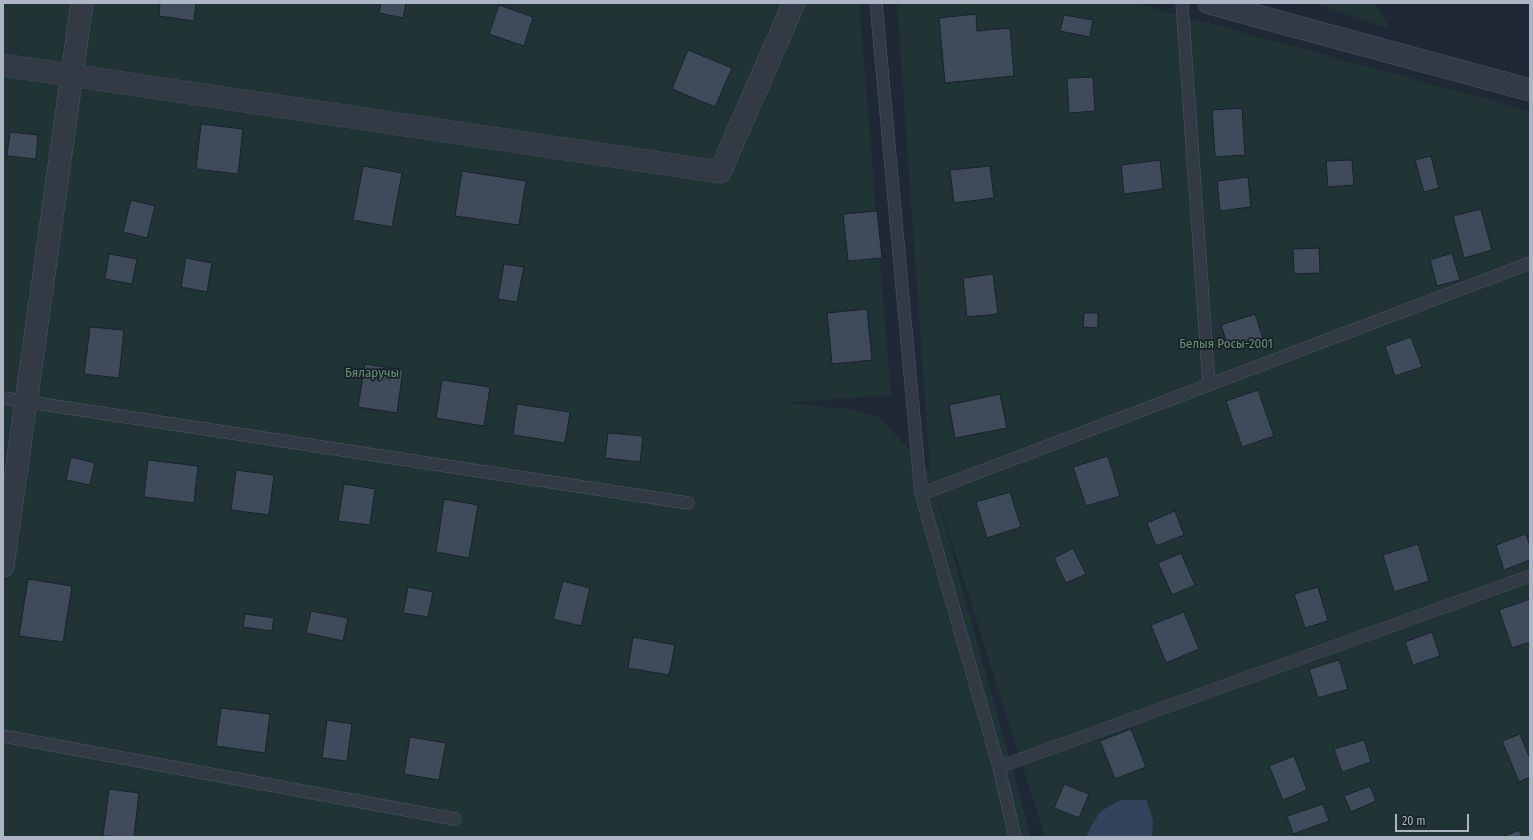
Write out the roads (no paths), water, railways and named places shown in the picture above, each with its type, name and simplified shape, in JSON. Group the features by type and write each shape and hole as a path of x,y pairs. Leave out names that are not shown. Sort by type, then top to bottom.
{"street":[{"path":"3,566 82,3"},
{"path":"3,65 72,74 720,172 794,3"},
{"path":"1209,3 1530,90"}],"lane":[{"path":"876,3 921,494 999,768 1015,837"},
{"path":"1182,3 1209,385"},
{"path":"921,494 1530,263"},
{"path":"3,398 688,503"},
{"path":"999,768 1530,576"},
{"path":"3,736 455,820"}],"water":[{"path":"1121,800 1146,800 1153,820 1152,837 1086,837 1101,811"}],"park label":[{"name":"Белыя Росы-2001","path":"1226,344"},
{"name":"Бяларучы","path":"372,373"}]}
